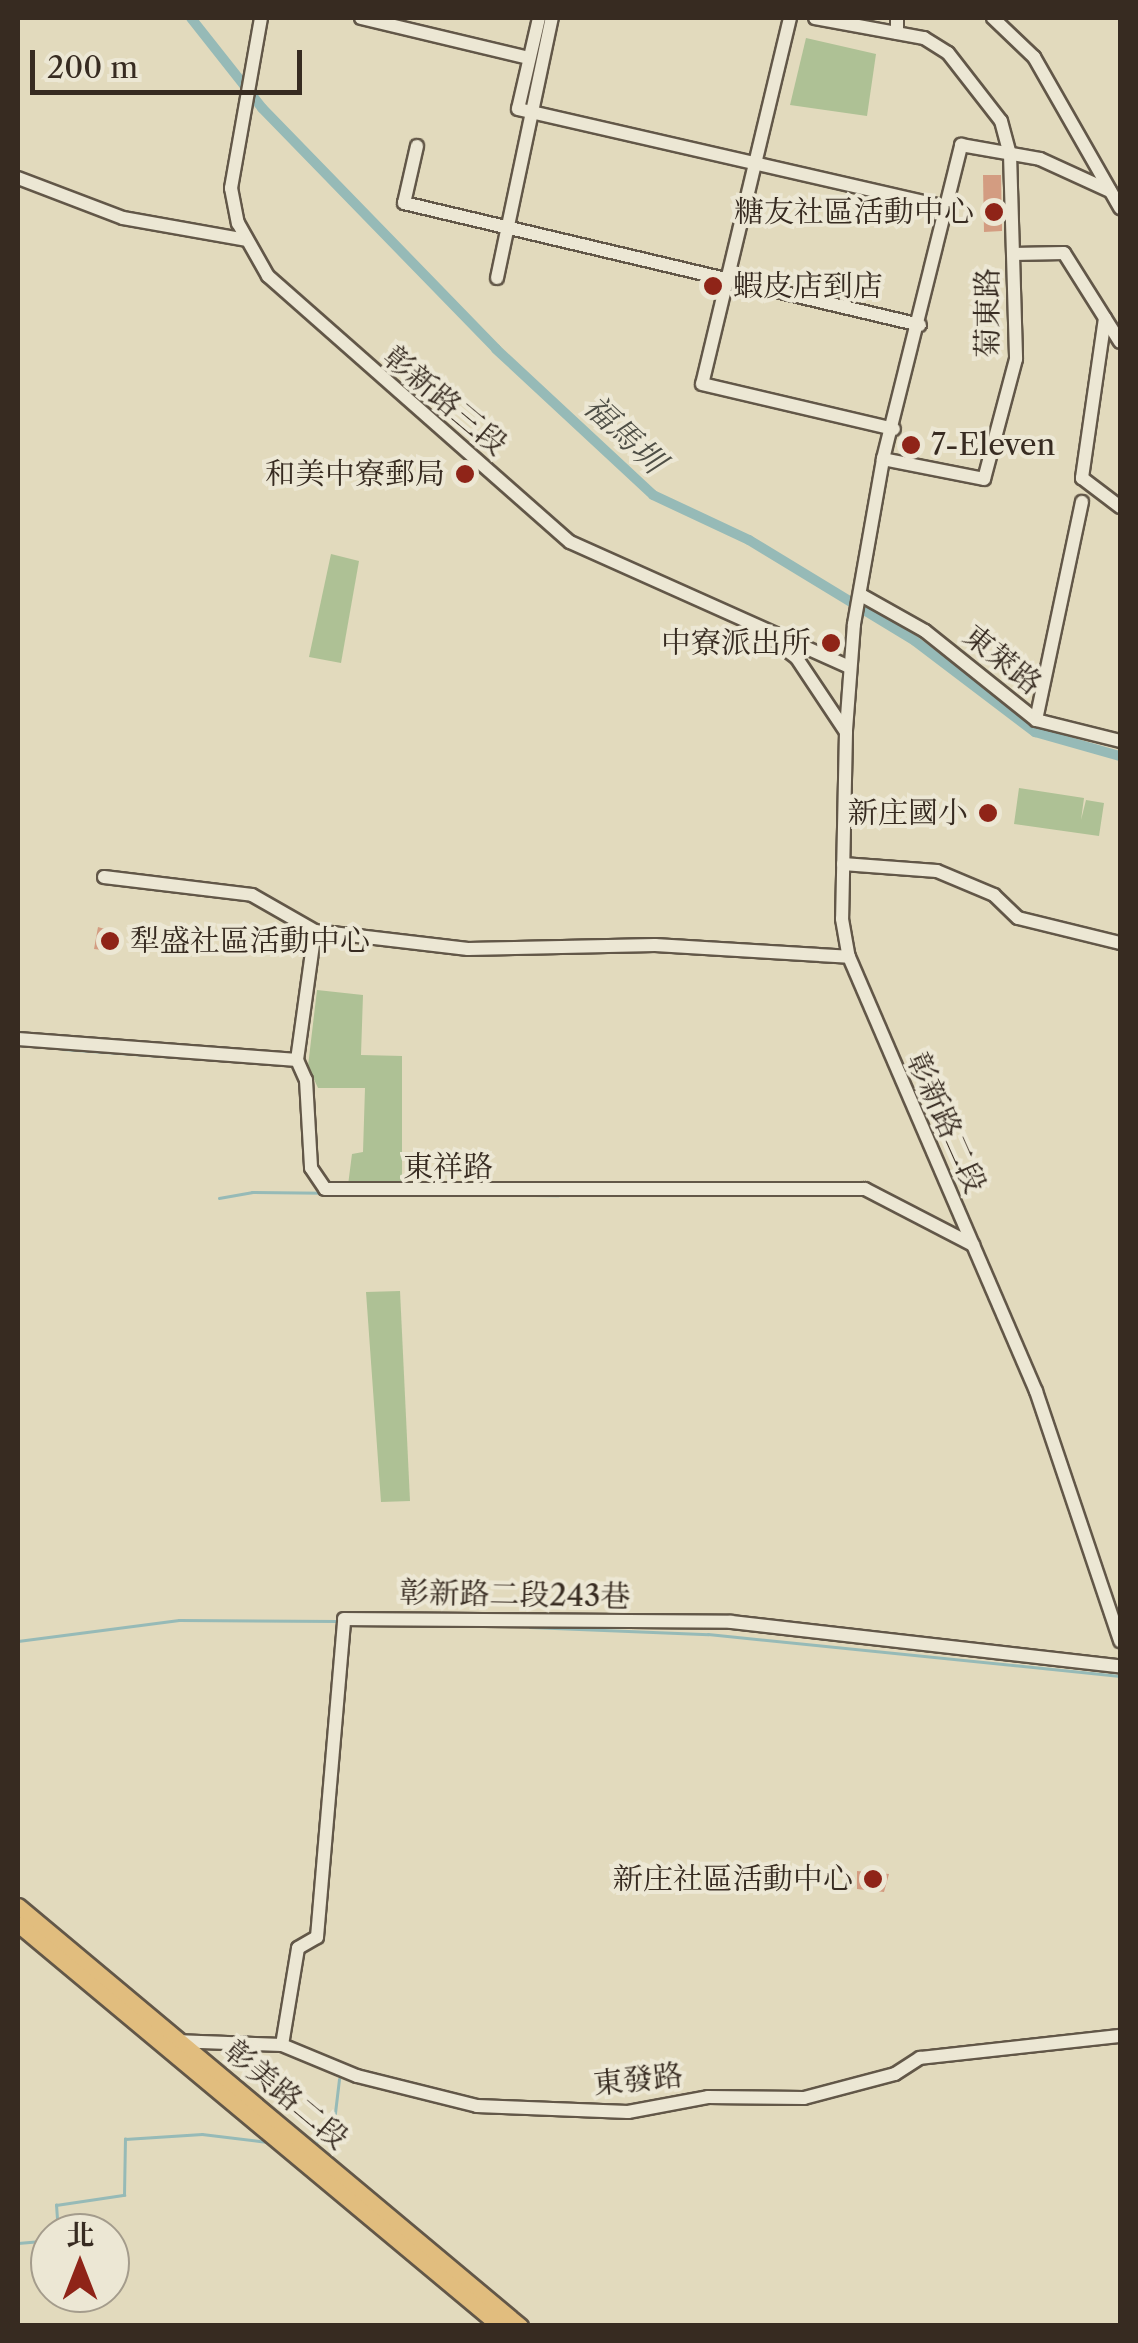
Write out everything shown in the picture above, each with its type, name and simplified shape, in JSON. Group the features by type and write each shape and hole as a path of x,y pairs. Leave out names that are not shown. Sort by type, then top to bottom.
{"main road":[{"name":"彰美路二段","path":"18,1906 171,2045 500,2326"},
{"name":"彰美路二段","path":"18,1924 520,2326"}],"street":[{"name":"彰新路三段","path":"262,18 243,99 230,188 246,240 316,324 570,542 765,634"},
{"path":"361,18 529,58"},
{"path":"539,18 518,109 947,206"},
{"path":"497,278 552,18"},
{"path":"790,18 702,384 894,429"},
{"name":"菊東路","path":"815,18 897,33 948,53 1001,121 1010,154 1016,359 984,479 883,459"},
{"path":"897,18 897,33"},
{"path":"993,18 1034,57 1120,208"},
{"path":"846,732 848,667 883,459 894,429 962,145 1082,174 1110,190"},
{"path":"417,146 404,203 728,276 920,325"},
{"path":"18,178 124,218 246,240"},
{"path":"1013,254 1064,253 1120,342"},
{"path":"1105,318 1082,478 1120,507"},
{"path":"1036,720 1082,502"},
{"name":"東萊路","path":"859,599 978,669 1036,720 1120,742"},
{"path":"765,634 848,667"},
{"path":"765,634 796,657 846,732"},
{"name":"彰新路二段","path":"846,732 843,864 848,957 1036,1391 1120,1641"},
{"path":"843,864 937,871 994,896 1018,918 1120,943"},
{"path":"104,877 252,895 315,931 487,950 654,944 848,957"},
{"path":"18,1039 297,1060 315,931"},
{"name":"東祥路","path":"297,1060 306,1080 310,1168 325,1189 866,1189 973,1245"},
{"name":"彰新路二段243巷","path":"282,2045 298,1948 317,1936 343,1624 731,1622 1120,1666"},
{"name":"東發路","path":"171,2045 282,2045 357,2076 477,2106 628,2112 708,2097 795,2099 881,2079 920,2058 1120,2036"}],"green space":[{"path":"806,38 876,54 867,116 790,105"},
{"path":"331,554 359,561 341,663 309,657"},
{"path":"1019,788 1084,798 1081,820 1086,800 1104,803 1099,836 1014,824"},
{"path":"317,990 363,995 361,1055 402,1056 402,1195 347,1193 352,1154 363,1152 365,1088 318,1088 308,1066"},
{"path":"400,1291 410,1501 381,1502 366,1292"}],"building":[{"name":"糖友社區活動中心","path":"983,175 1001,175 1002,231 984,232"},
{"name":"犁盛社區活動中心","path":"98,927 121,934 118,952 94,949"},
{"name":"新庄社區活動中心","path":"857,1871 889,1874 884,1892 857,1889"}],"waterway":[{"name":"福馬圳","path":"191,18 262,108 496,349 653,495 749,540 915,641 1035,732 1120,756"},
{"path":"63,1049 190,1058"},
{"path":"219,1198 252,1192 558,1195"},
{"path":"18,1641 179,1620 337,1621"},
{"path":"530,1627 708,1634 1120,1676"},
{"path":"310,2143 332,2138 339,2079"},
{"path":"57,2213 56,2205 124,2195 125,2139 202,2134 267,2142"},
{"path":"18,2243 30,2242"}],"place":[{"name":"糖友社區活動中心","path":"994,212"},
{"name":"蝦皮店到店","path":"713,286"},
{"name":"7-Eleven","path":"911,445"},
{"name":"和美中寮郵局","path":"465,474"},
{"name":"中寮派出所","path":"831,643"},
{"name":"新庄國小","path":"988,813"},
{"name":"犁盛社區活動中心","path":"110,941"},
{"name":"新庄社區活動中心","path":"873,1879"}]}
